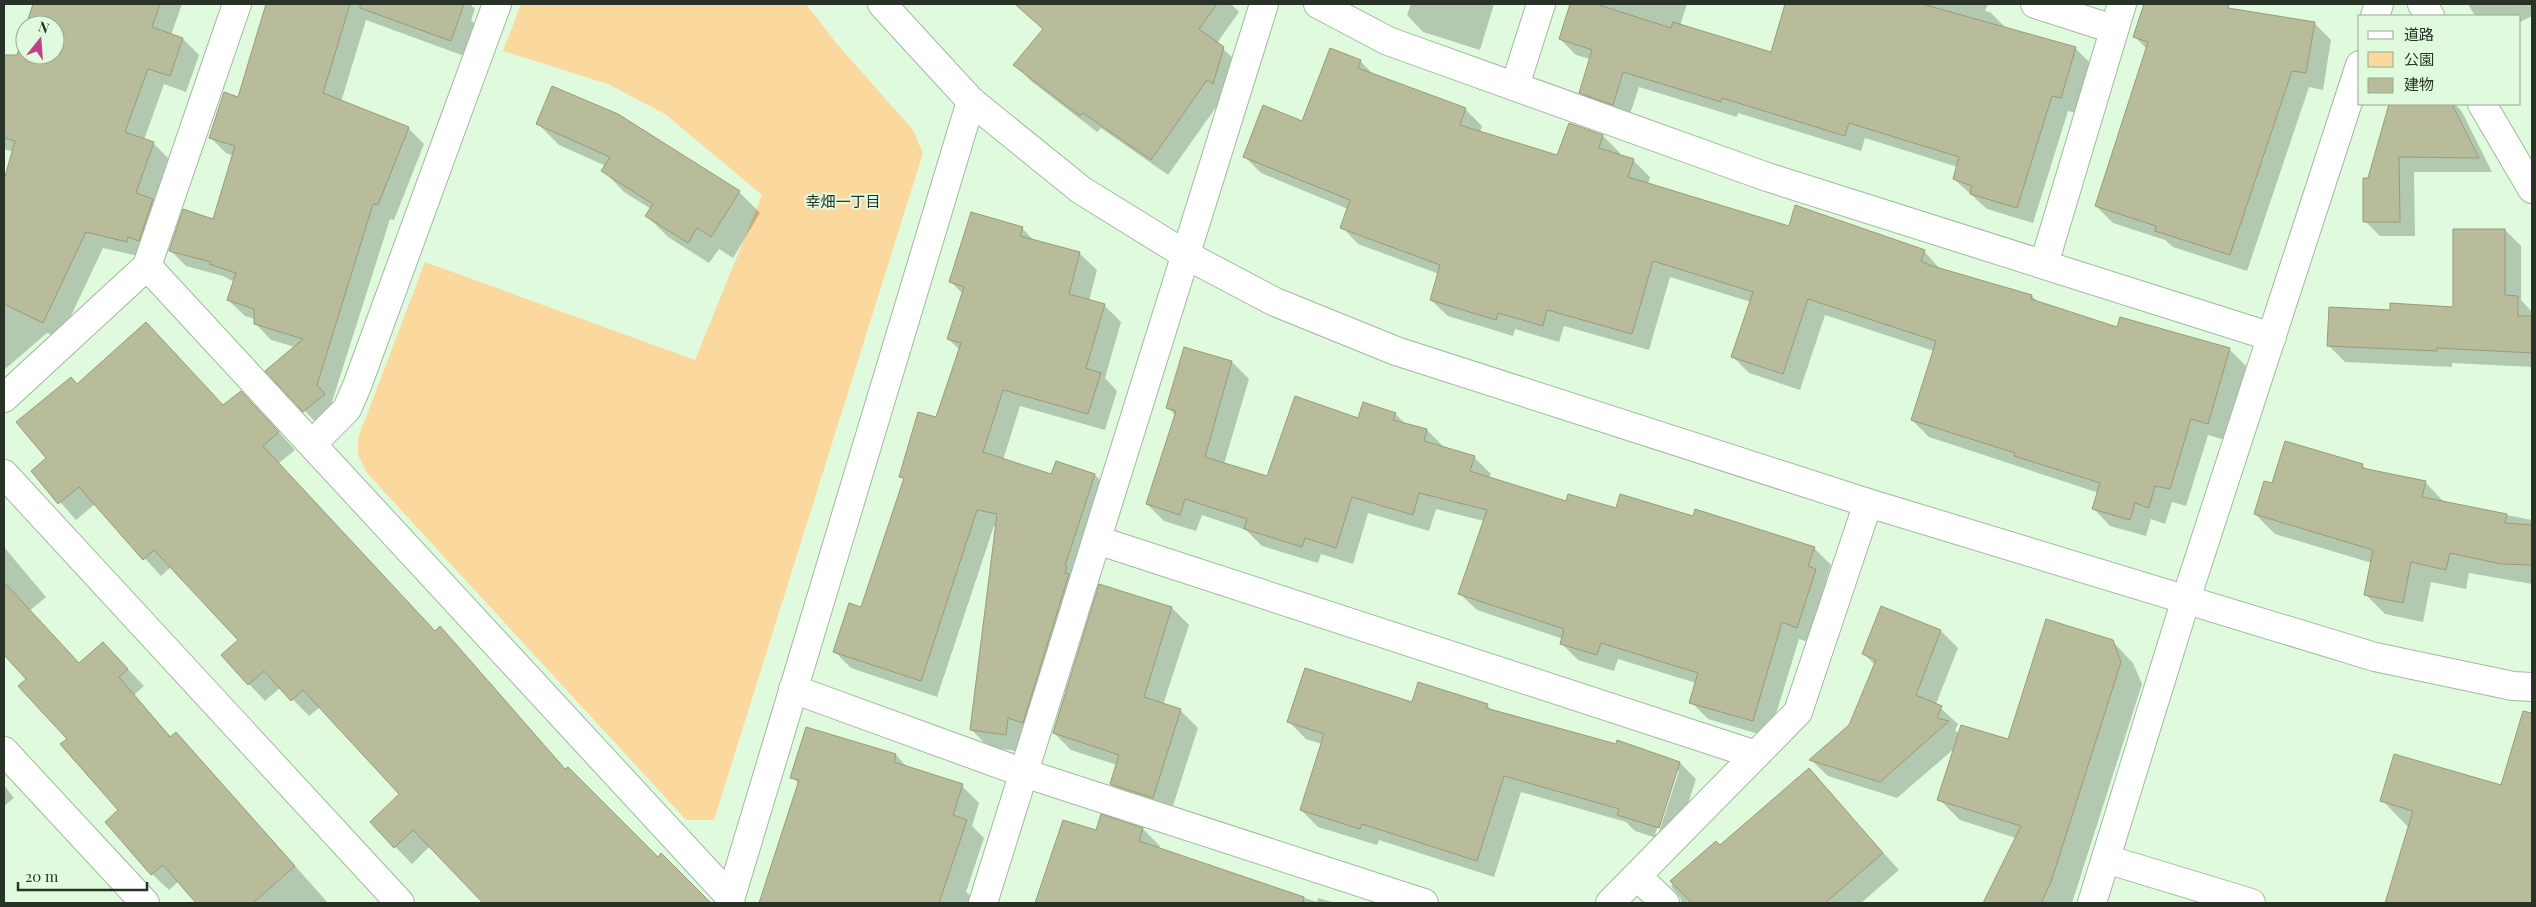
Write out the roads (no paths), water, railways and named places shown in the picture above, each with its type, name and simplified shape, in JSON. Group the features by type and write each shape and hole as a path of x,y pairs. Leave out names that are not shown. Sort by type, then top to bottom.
{"street":[{"path":"4,398 147,266 237,4"},
{"path":"312,444 347,408 357,386 497,4"},
{"path":"882,4 972,101 1081,190 1186,255 1275,302 1396,351 1868,503 2375,657 2513,686 2532,687"},
{"path":"983,903 1264,4"},
{"path":"1318,4 1388,41 1767,176 2272,337"},
{"path":"1515,86 1541,4"},
{"path":"2035,4 2117,16 2044,264"},
{"path":"2422,4 2429,15"},
{"path":"2092,903 2186,599 2358,71"},
{"path":"730,901 972,101"},
{"path":"2483,105 2532,189"},
{"path":"147,266 730,901"},
{"path":"4,474 400,903"},
{"path":"1610,903 1798,712 1868,503"},
{"path":"1097,540 1756,755"},
{"path":"794,689 1024,773 1424,903"},
{"path":"4,750 145,903"},
{"path":"2106,859 2251,903"},
{"path":"1637,876 1665,903"}],"district":[{"name":"幸畑一丁目","path":"843,202"}]}
